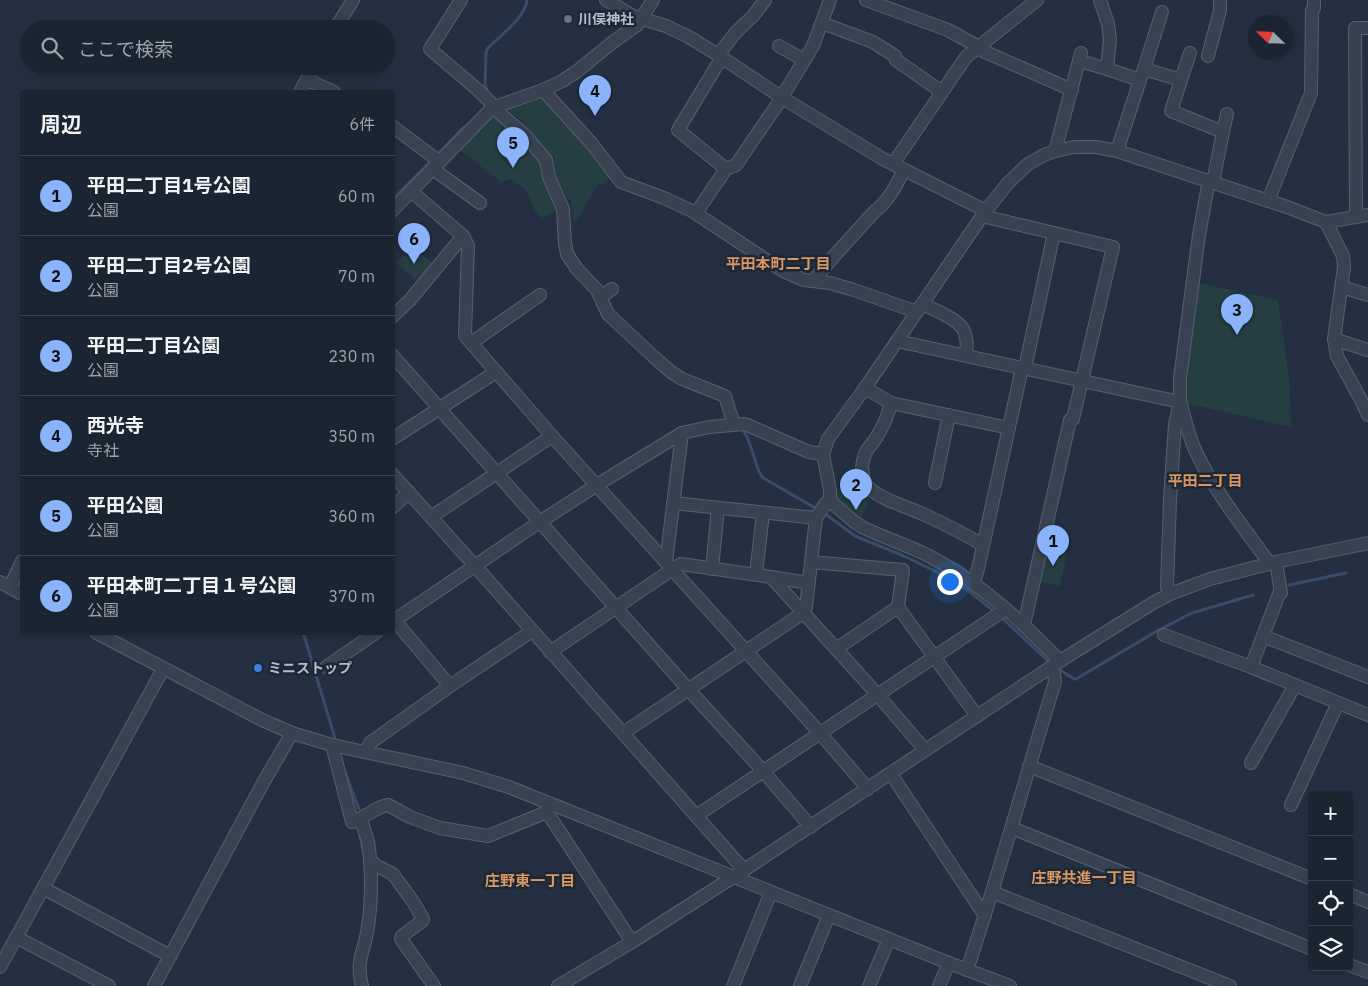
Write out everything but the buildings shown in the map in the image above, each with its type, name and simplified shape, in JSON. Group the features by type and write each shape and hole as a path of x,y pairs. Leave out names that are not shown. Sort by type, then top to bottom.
{"street":[{"path":"341,20 353,0"},
{"path":"461,0 430,49 525,135 546,160 549,177 564,209 567,254 597,290 608,314 671,372 682,379 725,396 740,424"},
{"path":"606,0 633,16 682,34 720,56 847,138 984,213 1112,247 1073,419 1070,420 1024,625"},
{"path":"492,104 543,90 576,72 637,25 653,0"},
{"path":"726,169 678,130 720,56 736,32 761,6 764,0"},
{"path":"696,214 726,169 736,164 777,105 813,46 830,0"},
{"path":"866,0 948,30 997,58 1072,90"},
{"path":"813,281 875,211 882,206 894,189 899,167 942,92 966,57 1038,0"},
{"path":"1100,0 1108,24 1110,39 1107,69"},
{"path":"1208,56 1220,10 1220,0"},
{"path":"1268,201 1311,93 1312,10 1314,8 1314,0"},
{"path":"1117,151 1162,12"},
{"path":"822,23 873,42 895,56 896,60 942,92"},
{"path":"623,733 803,613 806,606 812,562 823,509 830,490 823,454 828,439 984,213 1018,172 1035,160 1055,151 1096,147 1117,151 1211,181 1326,222 1362,216 1362,86 1355,28 1368,28"},
{"path":"779,46 804,60"},
{"path":"1190,53 1171,111 1223,132"},
{"path":"1055,151 1081,57 1107,69 1181,80"},
{"path":"301,90 310,75"},
{"path":"308,80 330,90"},
{"path":"543,90 592,144 621,182 664,198 696,214 783,271 804,280 854,290 920,308 954,321 964,329 967,346 966,356"},
{"path":"395,208 435,162 492,108 492,104"},
{"path":"1170,594 1167,587 1170,500 1175,424 1180,402 1180,378 1198,234 1227,114"},
{"path":"395,129 480,203"},
{"path":"411,191 463,236 468,246 465,336 868,789"},
{"path":"1326,222 1343,256 1344,267 1334,340 1337,356 1362,400 1368,415"},
{"path":"974,582 1054,233"},
{"path":"395,314 410,300 463,236"},
{"path":"1342,287 1368,295"},
{"path":"601,297 612,289"},
{"path":"471,343 540,295"},
{"path":"1334,340 1368,350"},
{"path":"897,341 1180,402"},
{"path":"395,358 811,827"},
{"path":"395,437 496,372"},
{"path":"865,388 891,403 1009,428"},
{"path":"1180,402 1195,450 1209,476 1224,500 1273,563 1281,593 1251,668"},
{"path":"891,403 880,431 864,456 862,463 863,476 869,489 983,545"},
{"path":"935,483 949,416"},
{"path":"395,621 541,521 682,433 709,427 740,424 809,452 823,454"},
{"path":"669,565 673,503 682,433"},
{"path":"431,517 552,436"},
{"path":"395,477 476,566 744,870"},
{"path":"395,505 409,492"},
{"path":"673,503 762,512 823,509 853,521 862,527 928,555 974,582 1024,625 1055,665 1056,682 967,970"},
{"path":"712,569 718,508"},
{"path":"756,574 762,512"},
{"path":"558,986 632,942 811,827 976,716 1153,603 1170,594 1210,579 1273,563 1368,543"},
{"path":"812,562 903,570 898,607 976,716"},
{"path":"20,564 5,584 20,593"},
{"path":"550,652 616,607 669,565 681,564 809,583"},
{"path":"771,577 925,750"},
{"path":"836,649 898,607"},
{"path":"696,816 1006,609"},
{"path":"395,623 450,686"},
{"path":"366,752 370,743 532,631"},
{"path":"101,635 262,720 292,733 332,745 463,773 494,782 548,807 1010,986"},
{"path":"326,666 372,635"},
{"path":"1164,635 1368,715"},
{"path":"1263,636 1368,677"},
{"path":"0,967 164,669"},
{"path":"1251,763 1295,685"},
{"path":"1291,806 1338,703"},
{"path":"154,986 263,782 292,733"},
{"path":"332,745 356,821 367,840 370,860 370,909 368,927 359,965 362,986"},
{"path":"1029,766 1308,877"},
{"path":"890,774 985,916"},
{"path":"356,821 378,807 388,805 410,817 440,828 488,836 548,807"},
{"path":"548,807 632,942"},
{"path":"1012,828 1308,948"},
{"path":"370,860 393,874 423,919 402,936 401,939 434,986"},
{"path":"43,888 170,956"},
{"path":"733,986 771,892"},
{"path":"992,892 1230,986"},
{"path":"1353,896 1368,902"},
{"path":"800,986 829,915"},
{"path":"16,937 108,986"},
{"path":"869,986 888,939"},
{"path":"939,986 948,963"},
{"path":"1353,966 1368,972"}],"green space":[{"path":"541,96 553,107 611,176 603,184 599,184 575,222 571,201 566,196 556,175 554,159 523,122 507,109"},
{"path":"490,115 496,115 543,161 561,208 542,218 534,210 526,190 511,179 501,182 457,148"},
{"path":"412,246 432,263 417,281 397,264"},
{"path":"1198,283 1278,300 1289,377 1291,427 1186,403 1184,387"},
{"path":"835,489 865,492 871,496 861,520 837,501"},
{"path":"1047,547 1067,552 1060,586 1039,581"}],"waterway":[{"path":"488,93 485,85 486,52 517,20 527,0"},
{"path":"437,155 464,127"},
{"path":"395,197 433,159"},
{"path":"742,428 763,478 819,510"},
{"path":"824,513 855,536 904,556 945,576 969,591 995,612"},
{"path":"1289,585 1346,573"},
{"path":"1057,668 1076,679 1157,631 1192,613 1253,595"},
{"path":"1000,616 1050,663"},
{"path":"304,635 336,742"},
{"path":"345,772 359,809"},
{"path":"360,836 364,855"}],"place":[{"name":"川俣神社","path":"568,19"},
{"name":"西光寺","path":"595,116"},
{"name":"平田公園","path":"513,168"},
{"name":"平田本町二丁目１号公園","path":"414,264"},
{"name":"平田二丁目公園","path":"1237,335"},
{"name":"平田二丁目2号公園","path":"856,510"},
{"name":"平田二丁目1号公園","path":"1053,566"},
{"name":"ミニストップ","path":"258,668"}],"district":[{"name":"平田本町二丁目","path":"778,263"},
{"name":"平田二丁目","path":"1205,480"},
{"name":"庄野共進一丁目","path":"1084,877"},
{"name":"庄野東一丁目","path":"530,880"}]}
